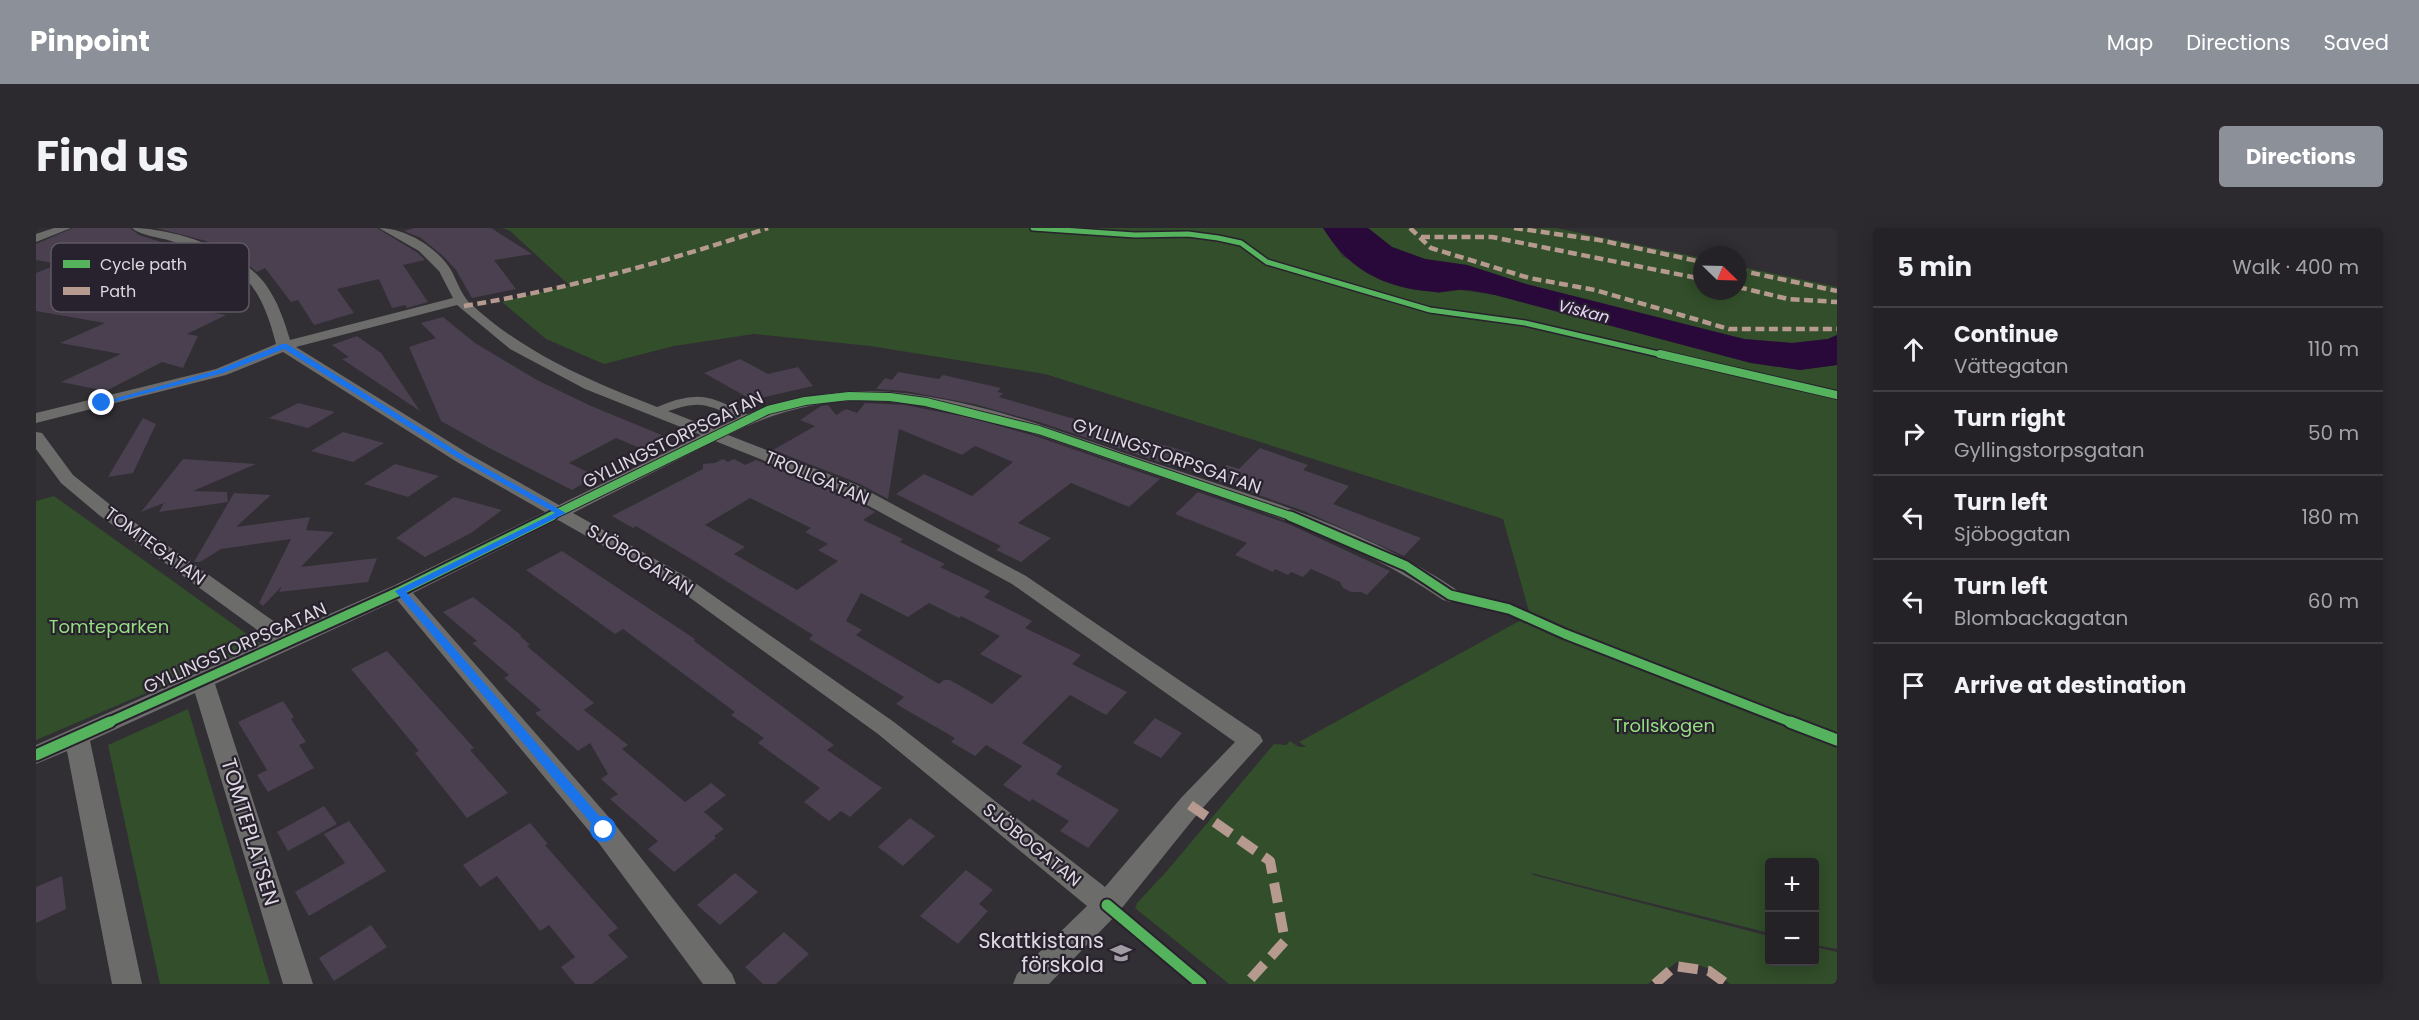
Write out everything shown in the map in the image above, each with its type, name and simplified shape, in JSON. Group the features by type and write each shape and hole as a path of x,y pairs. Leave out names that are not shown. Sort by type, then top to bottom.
{"street":[{"path":"36,238 65,228"},
{"path":"138,228 186,243"},
{"name":"TROLLGATAN","path":"385,228 423,248 444,269 464,306 515,346 590,386 851,489 1019,580 1251,741 1191,805 1107,905"},
{"path":"249,275 257,282 270,301 284,346"},
{"path":"36,418 220,372 284,346 461,300"},
{"name":"SJÖBOGATAN","path":"284,346 464,458 678,580 886,728 1107,905"},
{"name":"GYLLINGSTORPSGATAN","path":"36,755 400,591 768,410 805,401 849,396 890,397 927,402 1039,430 1283,513 1406,566 1450,595"},
{"name":"TOMTEGATAN","path":"36,437 67,480 106,511 288,642"},
{"path":"400,591 604,830 721,984"},
{"name":"TOMTEPLATSEN","path":"203,681 298,984"},
{"path":"76,738 127,984"},
{"path":"1028,984 1107,905"}],"lane":[{"path":"656,412 691,398 704,399 748,419"}],"green space":[{"name":"Trollskogen","path":"503,228 1323,228 1343,257 1438,293 1460,290 1495,295 1751,363 1800,370 1837,365 1837,949 1819,946 1819,858 1765,858 1765,932 1531,873 1765,935 1765,966 1819,966 1819,948 1837,952 1837,984 1730,984 1706,968 1677,962 1648,984 1229,984 1135,908 1136,904 1166,872 1274,744 1286,745 1290,741 1299,747 1306,747 1299,742 1530,615 1503,519 1045,374 870,346 754,334 674,346 604,364 546,339 502,302 569,285 510,231"},
{"path":"1368,228 1556,228 1693,256 1693,300 1747,300 1747,268 1837,287 1837,335 1828,339 1792,343 1744,339 1525,284 1467,265 1425,259 1392,247"},
{"name":"Tomteparken","path":"54,496 261,644 36,740 36,501"},
{"path":"188,709 270,984 160,984 108,745"}],"water":[{"name":"Viskan","path":"1323,228 1368,228 1392,247 1425,259 1467,265 1526,284 1744,339 1792,343 1828,339 1837,335 1837,365 1800,370 1751,363 1495,295 1467,290 1435,292 1400,286 1370,275 1357,266 1333,243"}],"building":[{"path":"73,228 130,228 139,235 164,243 51,243 51,263 36,260 36,244"},
{"path":"156,228 377,228 418,253 425,260 403,265 428,302 407,308 405,305 392,308 379,279 337,289 354,313 314,325 298,300 291,302 265,268 257,272 249,266 249,243 210,243"},
{"path":"414,228 491,228 532,254 494,260 516,289 472,298 456,270 443,256 421,238 404,231"},
{"path":"51,267 51,312 209,312 226,315 187,334 198,336 183,368 162,362 106,391 61,382 121,354 60,343 105,323 36,311 36,273"},
{"path":"443,317 475,343 537,380 591,406 669,438 647,451 616,438 569,463 596,476 572,490 491,449 441,421 409,347 436,338 421,323"},
{"path":"357,336 381,353 420,411 342,359 349,357 332,345"},
{"path":"740,359 768,374 798,367 813,386 752,400 704,373"},
{"path":"898,372 939,379 943,375 1001,388 997,392 1003,393 999,397 1191,453 1174,467 1042,423 974,404 905,391 876,389 885,378 892,380"},
{"path":"298,403 335,412 308,428 269,418"},
{"path":"865,403 905,405 971,418 1035,436 1160,479 1129,507 1071,483 1018,523 1051,538 1021,562 996,550 1001,546 896,494 924,474 972,496 1013,462 975,446 962,455 899,429 888,499 858,483 773,450 815,426 800,420 821,406 828,405 836,415 846,409 857,413"},
{"path":"143,418 156,424 133,473 108,477"},
{"path":"343,432 384,443 353,462 311,451"},
{"path":"1260,448 1308,465 1303,470 1349,486 1333,504 1421,538 1404,556 1304,511 1212,479 1227,465 1239,469"},
{"path":"183,459 256,464 193,491 227,492 228,502 159,512 164,503 141,512"},
{"path":"723,459 728,462 734,459 745,465 756,460 844,495 875,512 863,520 903,539 900,542 945,564 940,567 990,591 984,597 1032,621 1025,628 1081,655 1072,664 1127,692 1106,715 1070,695 1022,743 1062,766 1056,774 1119,810 1088,848 1060,831 1069,821 1032,799 1030,802 1003,785 1022,766 986,745 975,756 951,742 955,738 896,704 904,697 809,639 813,635 636,526 633,528 612,516 703,469 703,464 715,463","holes":["750,498 811,528 805,532 828,544 818,550 838,561 797,590 734,554 745,547 705,525","861,593 908,617 929,603 1000,636 980,654 1022,676 992,704 950,680 944,680 939,684 856,635 862,630 846,621"]},
{"path":"395,464 439,476 408,497 364,484"},
{"path":"1198,492 1291,525 1390,571 1367,595 1361,592 1351,592 1343,588 1340,582 1311,569 1303,577 1291,572 1288,575 1275,569 1273,572 1235,555 1247,543 1175,514"},
{"path":"234,493 271,495 236,527 310,517 306,530 334,532 301,567 377,558 368,582 279,592 282,586 263,606 259,603 291,539 221,549 200,562 194,562"},
{"path":"454,497 502,510 471,533 425,557 396,538"},
{"path":"562,551 695,639 694,641 834,745 827,750 882,788 850,817 841,811 829,821 804,802 820,788 758,743 764,738 731,715 735,712 623,629 615,634 526,570"},
{"path":"473,597 521,635 530,645 527,646 594,703 584,710 628,745 622,749 685,802 711,783 726,795 704,812 724,829 714,836 716,838 674,872 648,849 658,841 610,799 618,794 601,779 608,774 590,743 578,751 535,713 541,710 504,678 509,675 472,643 477,641 443,612"},
{"path":"387,651 474,748 470,750 508,793 467,818 415,753 419,751 351,669"},
{"path":"283,701 294,717 291,719 306,742 299,745 314,768 268,792 257,775 267,770 238,722"},
{"path":"1155,718 1182,733 1161,758 1133,743"},
{"path":"324,806 337,824 288,851 277,832"},
{"path":"910,818 935,836 903,866 878,847"},
{"path":"349,821 386,871 309,916 295,892 345,863 324,834"},
{"path":"530,823 548,844 545,845 618,928 608,935 628,957 592,984 575,984 561,967 575,957 549,925 540,931 497,876 480,887 463,865"},
{"path":"966,870 993,890 979,904 988,911 958,944 920,916"},
{"path":"735,873 758,892 720,925 697,905"},
{"path":"62,876 66,909 36,923 36,887"},
{"path":"371,925 387,947 334,981 319,958"},
{"path":"784,932 809,954 776,984 763,984 745,967"}],"marked path":[{"path":"464,306 566,288 682,256 768,228"},
{"path":"1410,228 1431,248 1529,278 1595,290 1729,329 1837,329"},
{"path":"1514,228 1599,240 1693,260"},
{"path":"1421,237 1492,237 1693,277"},
{"path":"1747,272 1837,291"},
{"path":"1747,289 1788,299 1837,302"},
{"path":"1190,805 1270,861 1285,941 1246,984"},
{"path":"1655,984 1675,966 1709,971 1727,984"}],"cycle path":[{"path":"1033,228 1135,235 1188,234 1218,238 1241,243 1267,262 1430,310 1525,323 1837,395"},
{"path":"36,755 400,591 745,420 768,410 805,401 849,396 890,397 926,402 1039,430 1283,513 1406,566 1450,595 1509,609 1565,634 1837,740"},
{"path":"1107,905 1201,984"}],"place":[{"name":"Skattkistans förskola","path":"1121,953"}],"route":[{"path":"102,403 220,372 284,346 464,458 561,513 400,591 604,830"}]}
